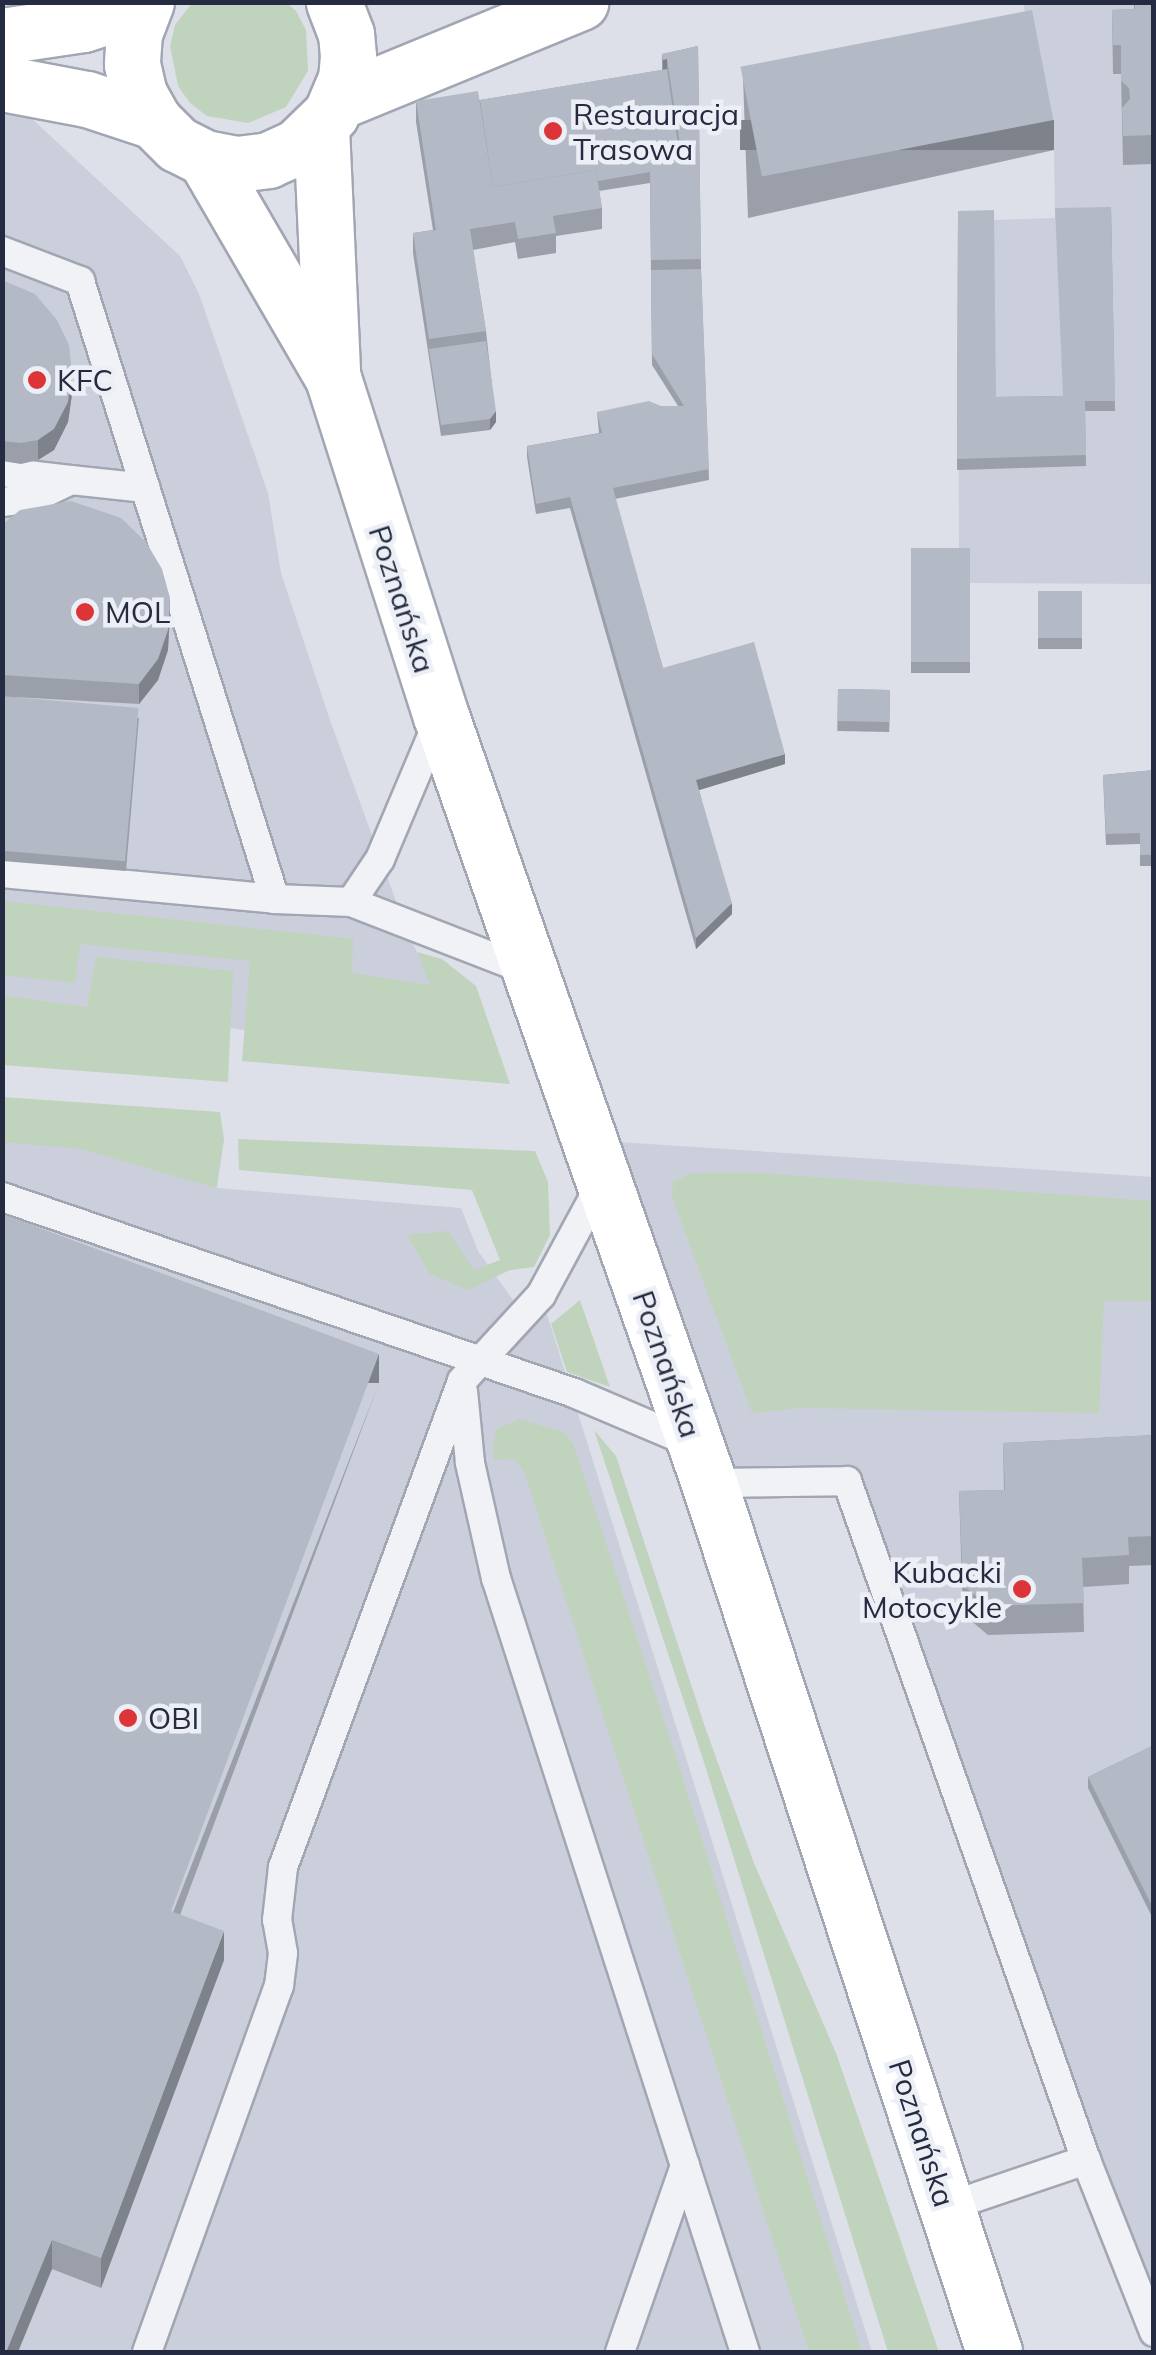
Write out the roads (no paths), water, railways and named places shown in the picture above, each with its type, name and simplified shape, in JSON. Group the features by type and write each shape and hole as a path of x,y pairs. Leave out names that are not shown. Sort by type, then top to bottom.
{"main road":[{"name":"Poznańska","path":"333,378 330,114 348,56 346,34 334,2"},
{"path":"145,3 134,33 132,64 139,94 154,121 177,144 205,158 236,164 268,160 297,147 330,114 580,2"},
{"path":"2,36 84,24 145,3"},
{"path":"2,83 86,99 154,121"},
{"name":"Poznańska","path":"205,158 333,378 441,716 702,1464 994,2352"}],"lane":[{"path":"2,251 80,281 275,898"},
{"path":"2,472 146,488"},
{"path":"2,502 34,498 72,480"},
{"path":"351,902 380,859 441,716"},
{"path":"2,873 351,902 530,971"},
{"path":"147,2352 279,1986 282,1867 471,1371 542,1296 602,1182"},
{"path":"2,1197 471,1371 702,1464 847,1481 1086,2160 1154,2332"},
{"path":"471,1371 470,1463 496,1578 745,2352"},
{"path":"946,2208 1086,2160"},
{"path":"620,2352 685,2165"}],"place":[{"name":"Restauracja Trasowa","path":"553,131"},
{"name":"KFC","path":"37,380"},
{"name":"MOL","path":"85,612"},
{"name":"Kubacki Motocykle","path":"1022,1589"},
{"name":"OBI","path":"128,1718"}]}
